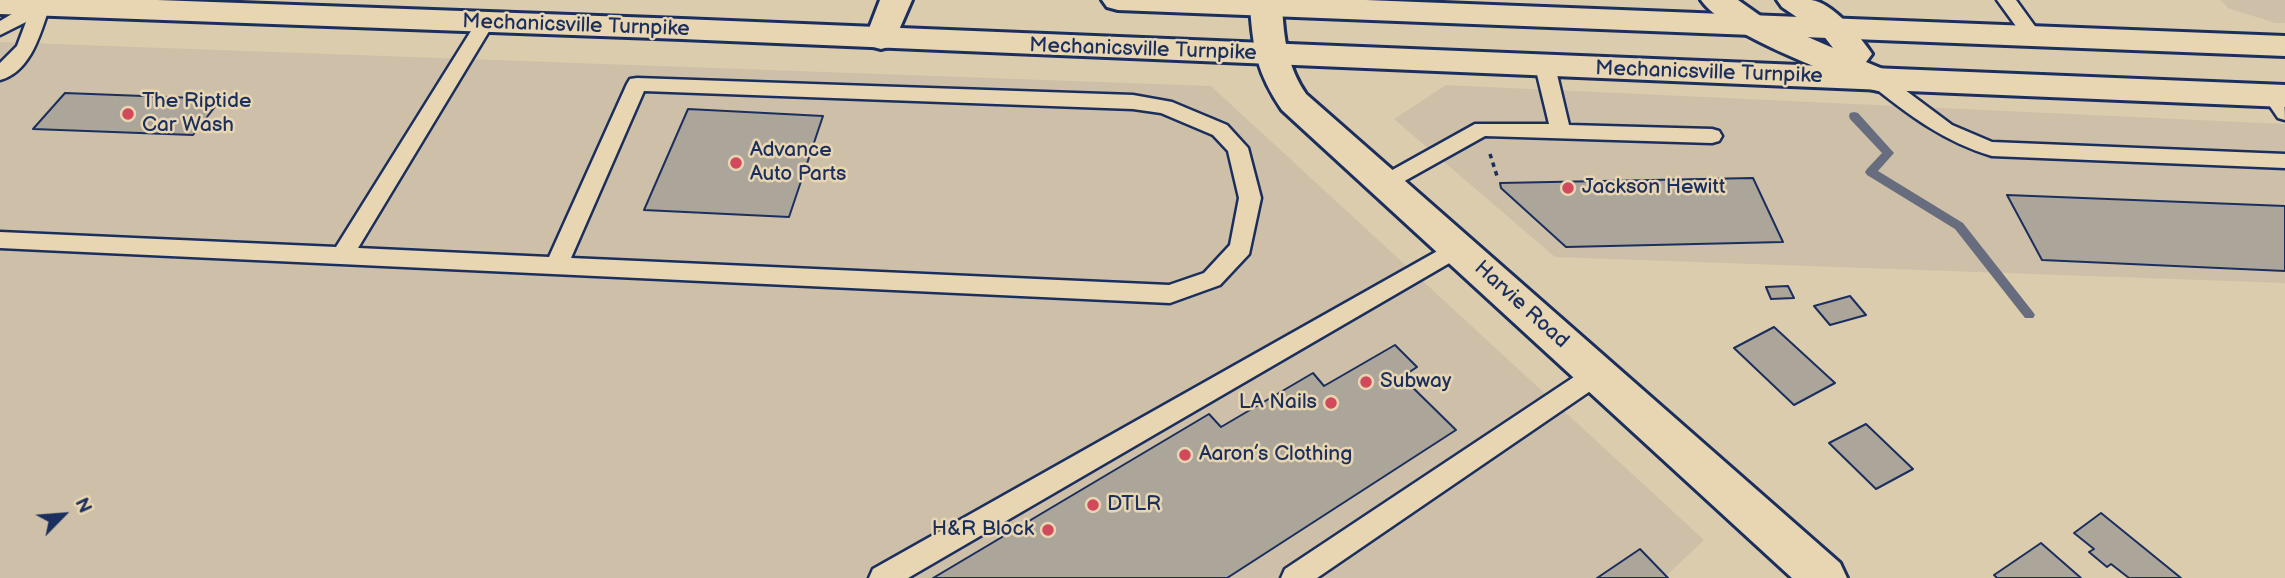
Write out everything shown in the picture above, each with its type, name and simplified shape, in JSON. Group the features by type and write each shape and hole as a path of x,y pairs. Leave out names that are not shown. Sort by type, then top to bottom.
{"main road":[{"path":"881,39 896,0"},
{"path":"1118,0 2285,46"},
{"path":"1717,0 1751,24 1878,80"},
{"path":"1793,0 1834,28 1878,80"},
{"name":"Mechanicsville Turnpike","path":"0,4 44,3 1878,80 2281,102"},
{"name":"Harvie Road","path":"1266,6 1269,55 1277,79 1294,102 1824,578"}],"lane":[{"path":"2007,0 2033,36"},
{"path":"0,29 44,3"},
{"path":"0,74 26,49 44,3"},
{"path":"342,256 485,23"},
{"path":"1545,66 1560,132"},
{"path":"1878,80 1936,126 1975,145 1992,149 2285,161"},
{"path":"0,240 556,266 1170,294 1212,279 1241,247 1250,198 1238,148 1220,130 1165,107 1133,102 637,84 556,266"},
{"path":"1385,184 1482,130 1712,136"},
{"path":"883,578 1457,248"},
{"path":"1295,578 1597,374"}],"shaded area":[{"path":"2221,0 2285,0 2285,23 2275,23 2228,8"},
{"path":"0,42 1211,86 1704,540 1664,578 0,578"},
{"path":"1446,85 2285,124 2285,283 1555,257 1394,119"}],"building":[{"name":"The Riptide Car Wash","path":"65,93 221,99 193,135 33,129"},
{"name":"Advance Auto Parts","path":"688,109 823,116 789,217 644,210"},
{"path":"1753,178 1783,242 1566,247 1501,188 1500,183"},
{"path":"2007,195 2285,206 2285,271 2042,260"},
{"path":"1788,286 1794,298 1771,299 1766,287"},
{"path":"1850,296 1866,315 1830,325 1814,306"},
{"path":"1774,327 1835,383 1794,405 1734,348"},
{"path":"1395,345 1417,367 1402,377 1456,430 1227,578 933,578 1209,414 1221,427 1313,373 1324,386"},
{"path":"1866,424 1913,469 1876,489 1829,443"},
{"path":"2101,513 2181,578 2129,578 2111,564 2107,567 2089,552 2094,549 2074,533"},
{"path":"2041,543 2081,578 1997,578 1994,575"},
{"path":"1640,549 1668,578 1597,578"}],"waterway":[{"path":"1854,116 1888,153 1871,172 1959,226 2029,315"}],"place":[{"name":"The Riptide Car Wash","path":"128,114"},
{"name":"Advance Auto Parts","path":"736,163"},
{"name":"Jackson Hewitt","path":"1568,188"},
{"name":"Subway","path":"1366,382"},
{"name":"LA Nails","path":"1331,403"},
{"name":"Aaron’s Clothing","path":"1185,455"},
{"name":"DTLR","path":"1093,505"},
{"name":"H&R Block","path":"1048,530"}]}
